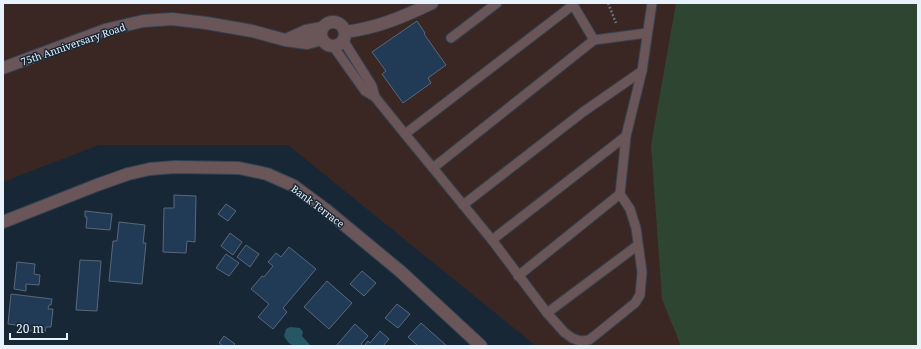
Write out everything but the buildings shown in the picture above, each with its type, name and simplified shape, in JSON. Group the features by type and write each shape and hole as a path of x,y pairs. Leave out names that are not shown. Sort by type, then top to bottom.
{"street":[{"path":"340,39 341,24 333,21 326,23 322,34 327,44 340,39 363,30 381,25 432,3"},
{"name":"75th Anniversary Road","path":"3,68 105,30 143,21 172,19 206,23 252,31 285,40 306,31 322,34"},
{"name":"Bank Terrace","path":"3,222 97,185 128,174 150,169 175,167 233,167 267,174 294,186 325,209 400,271 480,346"}],"lane":[{"path":"451,38 497,3"},
{"path":"340,39 372,86 375,97 492,240 547,313 564,332 572,338 580,341 589,340 635,303 640,295 642,272 634,218 620,194 626,136 642,70 652,3"},
{"path":"406,134 572,4 594,40"},
{"path":"433,168 594,40 647,33"},
{"path":"463,205 583,112 642,70"},
{"path":"492,240 626,136"},
{"path":"518,276 620,194"},
{"path":"547,313 638,244"}],"path":[{"path":"608,3 621,37"}],"shaded area":[{"path":"3,3 918,3 918,346 536,346 288,145 99,145 3,182"},
{"path":"676,3 918,3 918,346 681,346 662,299 651,145"},
{"path":"290,327 300,328 303,332 302,336 311,346 295,346 289,343 284,336 286,329"}]}
